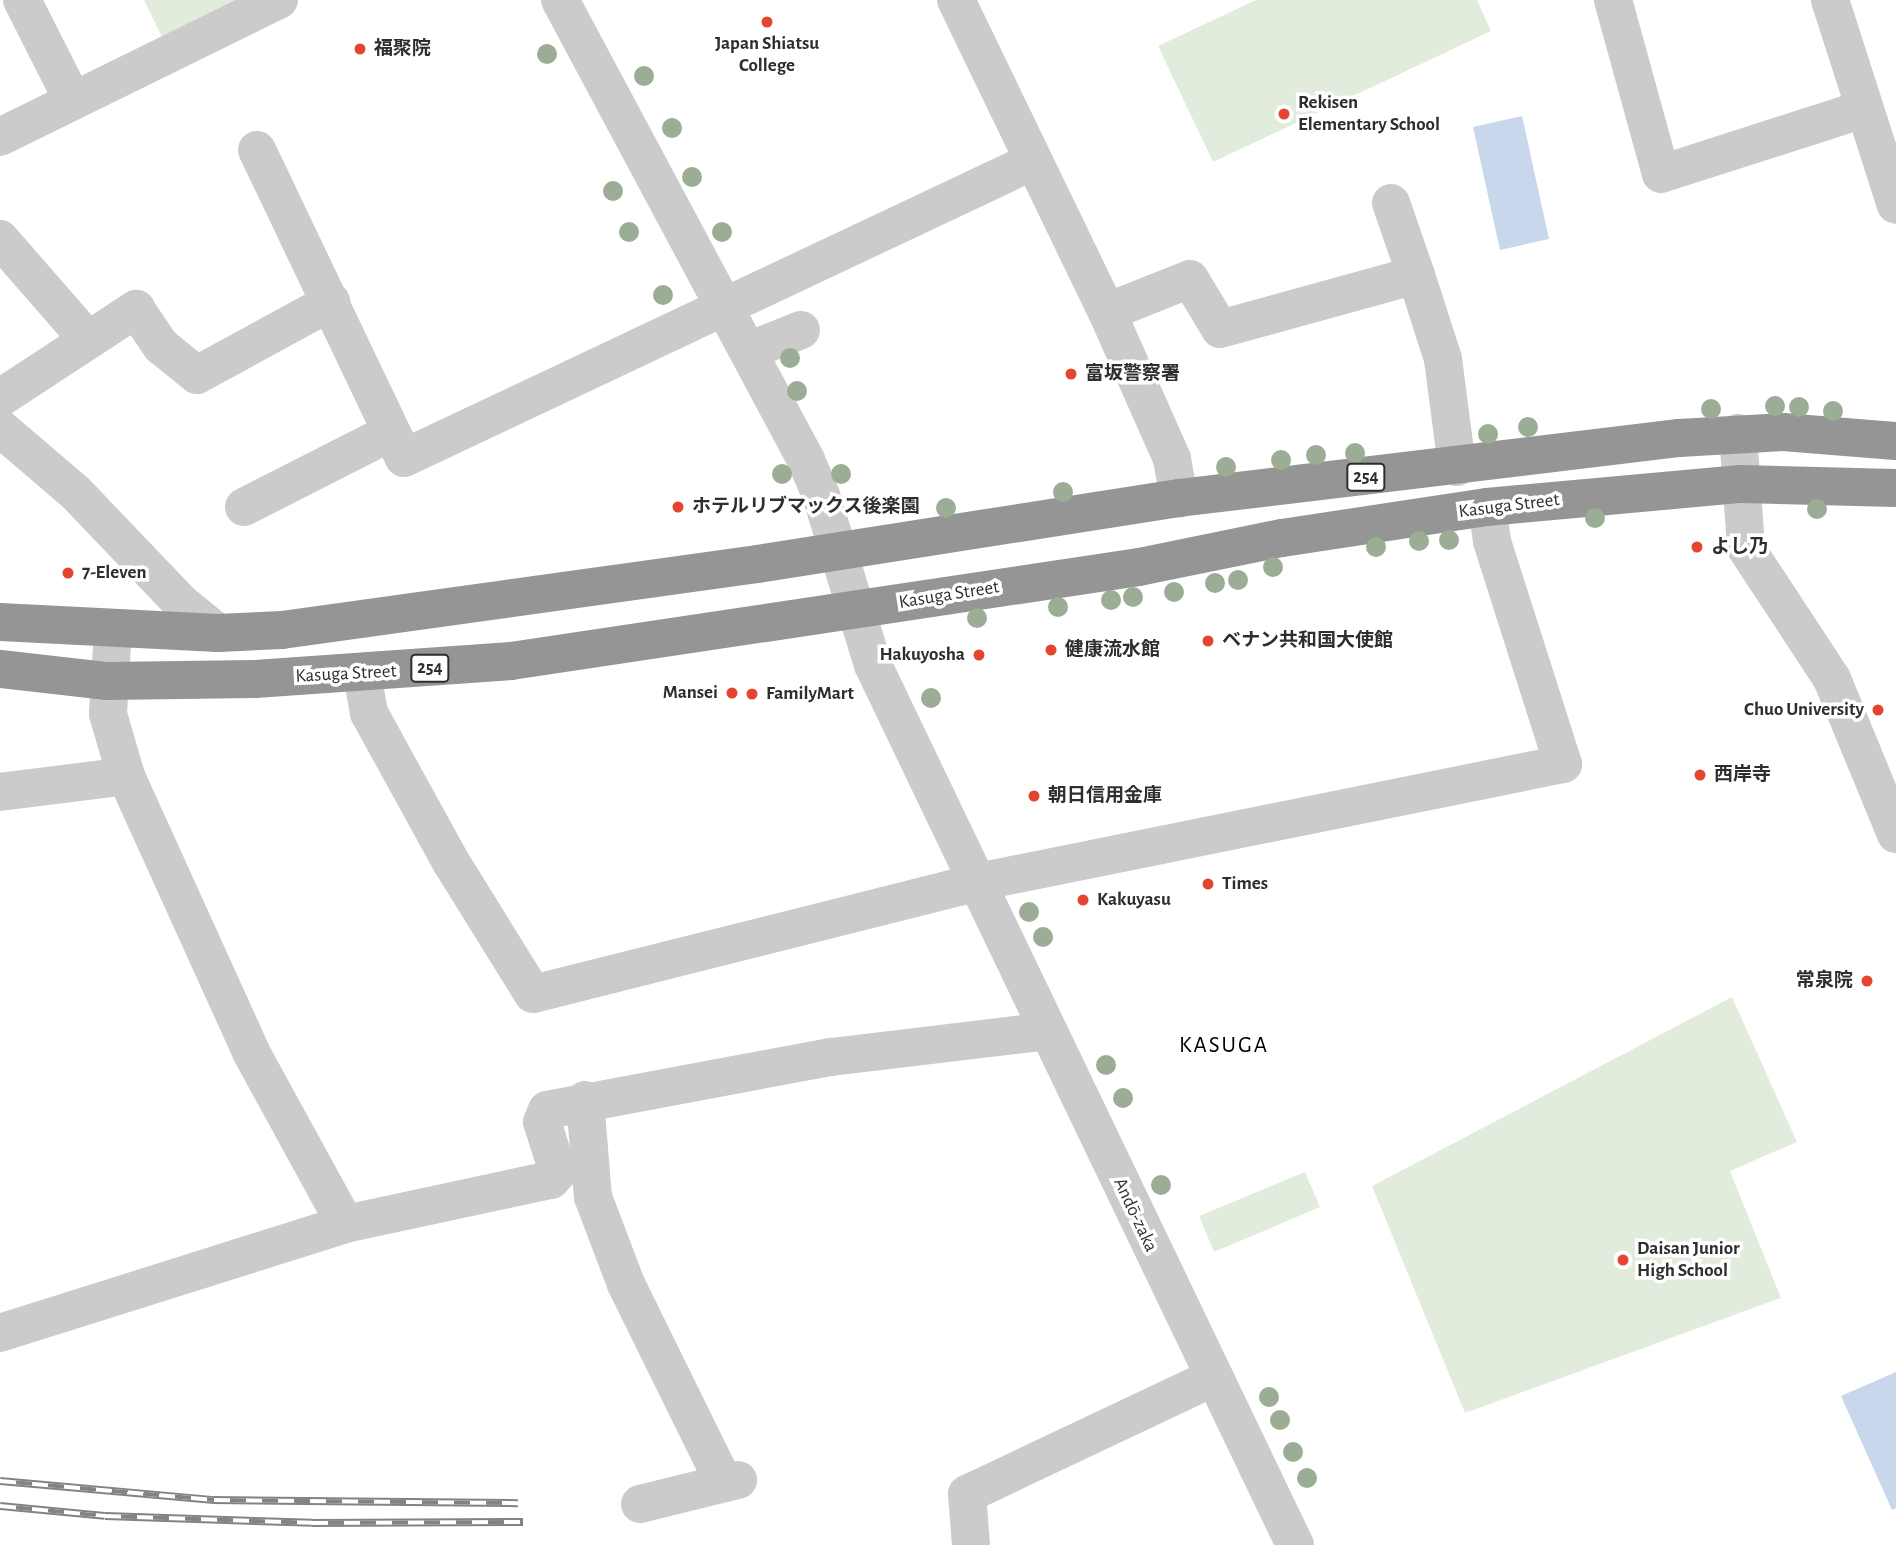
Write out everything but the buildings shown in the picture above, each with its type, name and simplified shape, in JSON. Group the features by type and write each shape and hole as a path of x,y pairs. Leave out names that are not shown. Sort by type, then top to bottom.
{"highway":[{"name":"254","path":"0,622 218,633 282,630 1179,498 1738,433 1896,440"},
{"name":"Kasuga Street","path":"0,670 107,681 362,673 596,651 1487,507 1741,484 1896,488"}],"street":[{"path":"22,0 73,101"},
{"path":"0,137 279,0"},
{"name":"Andō-zaka","path":"560,0 806,460 839,550 873,665 1212,1378 1296,1545"},
{"path":"956,0 1031,162 1107,312 1172,459 1179,498"},
{"path":"1614,0 1661,174 1864,109"},
{"path":"1830,0 1864,109 1893,184"},
{"path":"257,150 404,458 1031,162"},
{"path":"1391,203 1443,359 1457,467"},
{"path":"0,239 88,340"},
{"path":"1107,312 1190,279 1220,329 1416,275"},
{"path":"0,398 136,309 161,346 197,375 331,302"},
{"path":"748,351 800,330"},
{"path":"0,428 76,493 180,602 218,633"},
{"path":"244,507 391,432"},
{"path":"1738,433 1746,548 1832,679 1896,834"},
{"path":"362,673 369,713 451,862 533,994 978,883 1355,809 1563,764 1492,541 1487,507"},
{"path":"113,629 107,681 111,732 125,776 251,1052 345,1224"},
{"path":"0,792 125,776"},
{"path":"0,1333 345,1224 551,1181 558,1172 543,1115 547,1110 585,1100 831,1057 1048,1031"},
{"path":"585,1100 593,1197 626,1284 731,1482 640,1504"},
{"path":"971,1545 967,1494 1212,1378"}],"green space":[{"path":"144,0 238,0 162,37"},
{"path":"1256,0 1477,0 1491,31 1213,162 1158,46"},
{"path":"1732,997 1797,1142 1730,1171 1781,1298 1465,1413 1372,1186"},
{"path":"1305,1172 1320,1207 1214,1252 1199,1216"}],"water":[{"path":"1522,116 1549,239 1500,250 1473,127"},
{"path":"1896,1372 1896,1508 1892,1510 1841,1396"}],"railway":[{"path":"0,1481 214,1500 518,1503"},
{"path":"0,1506 105,1516 312,1523 523,1522"}],"place":[{"name":"Japan Shiatsu College","path":"767,22"},
{"name":"福聚院","path":"360,49"},
{"name":"Rekisen Elementary School","path":"1284,114"},
{"name":"富坂警察署","path":"1071,374"},
{"name":"ホテルリブマックス後楽園","path":"678,507"},
{"name":"よし乃","path":"1697,547"},
{"name":"7-Eleven","path":"68,573"},
{"name":"ベナン共和国大使館","path":"1208,641"},
{"name":"健康流水館","path":"1051,650"},
{"name":"Hakuyosha","path":"979,655"},
{"name":"Mansei","path":"732,693"},
{"name":"FamilyMart","path":"752,694"},
{"name":"Chuo University","path":"1878,710"},
{"name":"西岸寺","path":"1700,775"},
{"name":"朝日信用金庫","path":"1034,796"},
{"name":"Times","path":"1208,884"},
{"name":"Kakuyasu","path":"1083,900"},
{"name":"常泉院","path":"1867,981"},
{"name":"Daisan Junior High School","path":"1623,1260"}],"district":[{"name":"KASUGA","path":"1224,1046"}]}
